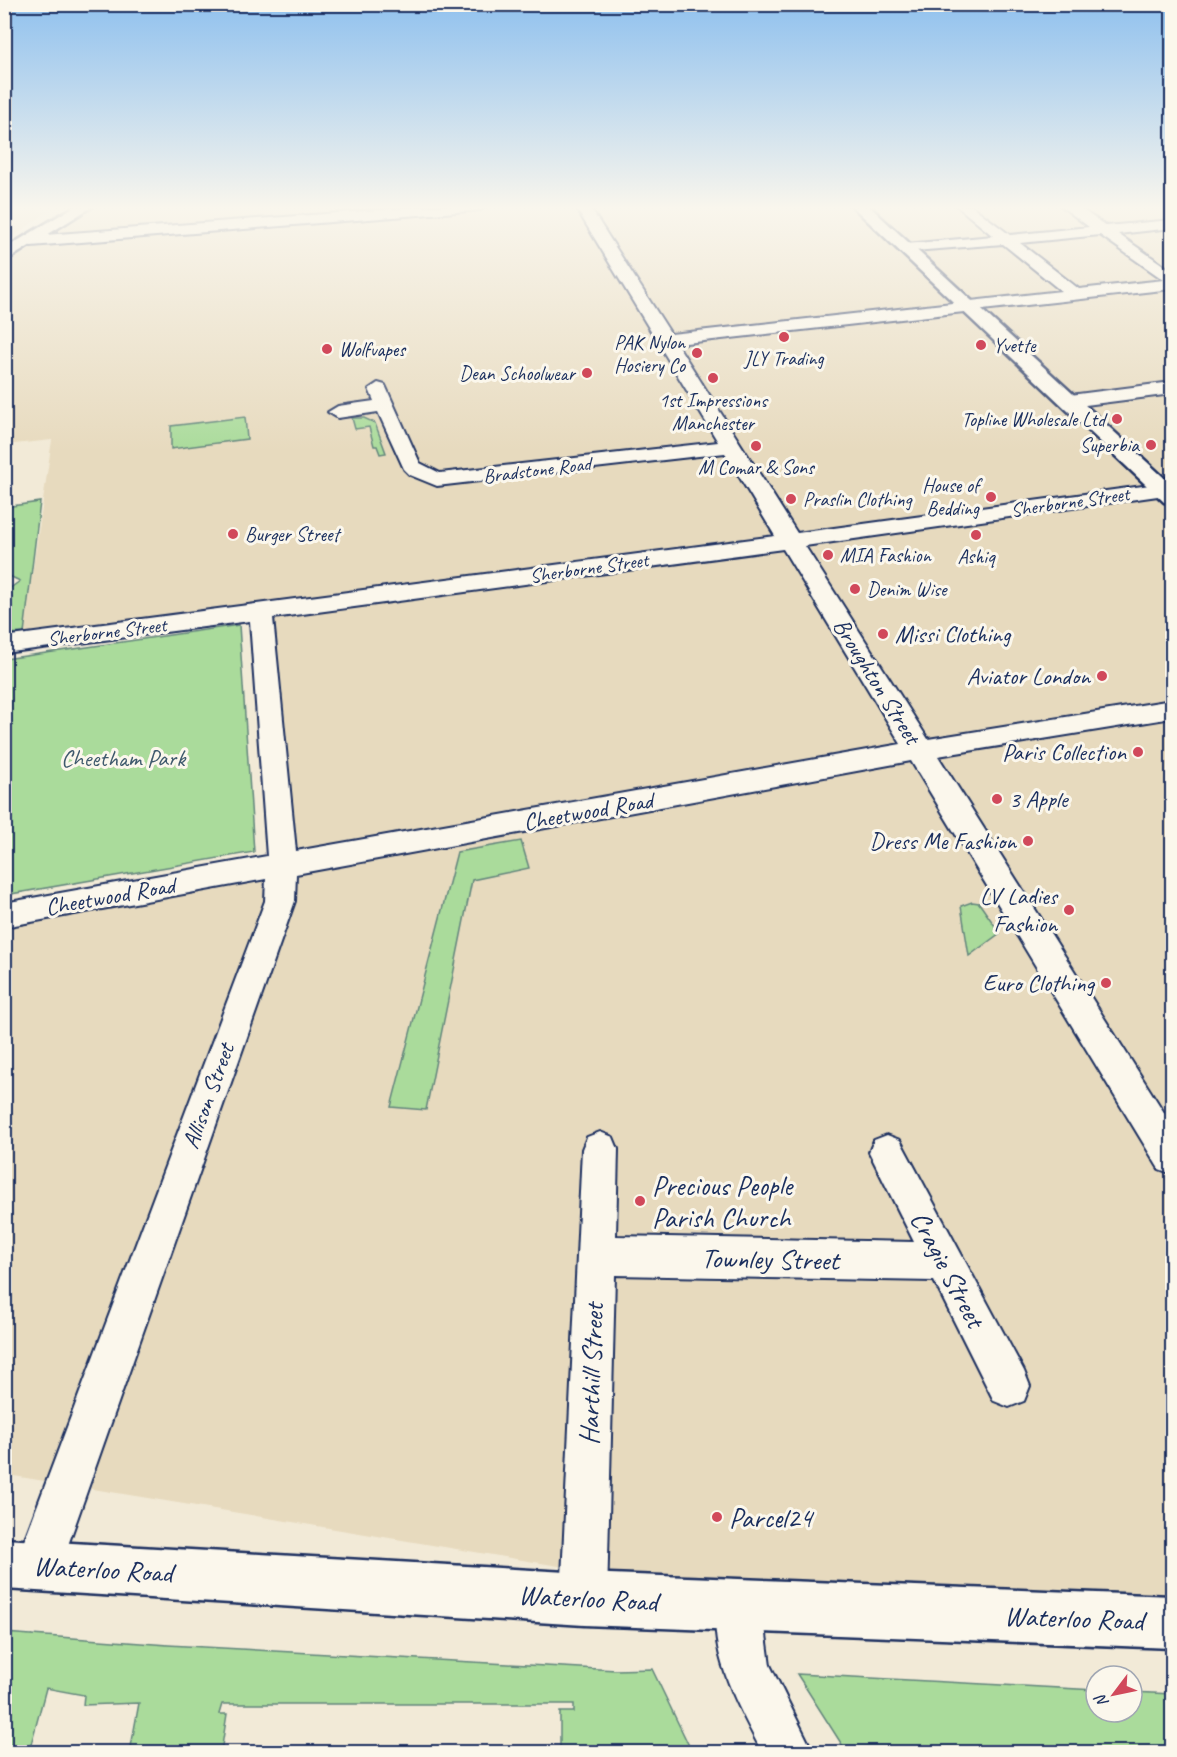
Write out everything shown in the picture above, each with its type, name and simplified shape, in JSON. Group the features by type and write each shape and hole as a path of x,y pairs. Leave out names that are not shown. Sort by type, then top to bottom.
{"street":[{"name":"Broughton Street","path":"633,288 1173,1157"},
{"path":"948,288 1170,492"},
{"path":"1067,288 1076,295"},
{"path":"666,340 1138,288"},
{"path":"1070,401 1173,388"},
{"name":"Bradstone Road","path":"338,412 381,397 411,465 417,471 437,480 733,446"},
{"name":"Sherborne Street","path":"4,645 790,540 1170,492"},
{"name":"Allison Street","path":"21,1564 276,918 280,901 282,866 261,612"},
{"name":"Cheetwood Road","path":"4,915 920,750 1173,708"},
{"name":"Harthill Street","path":"584,1599 600,1149"},
{"name":"Cragie Street","path":"887,1152 1009,1386"},
{"name":"Townley Street","path":"595,1255 945,1262"},
{"name":"Waterloo Road","path":"21,1564 584,1599 1173,1622"},
{"path":"739,1604 746,1669 788,1752"}],"shaded area":[{"path":"5,288 1172,288 1172,1595 662,1583 14,1476 5,1478 5,924 270,874 252,617 21,650 52,440 5,445"}],"green space":[{"path":"245,417 247,439 171,449 171,426"},
{"path":"352,418 364,418 375,423 386,453 380,454 377,446 374,446 369,427 355,429"},
{"path":"40,502 24,633 5,634 5,592 20,581 5,574 5,507"},
{"name":"Cheetham Park","path":"239,625 254,852 5,895 5,659"},
{"path":"521,841 529,868 472,880 426,1110 391,1107 457,852"},
{"path":"972,902 979,903 1000,933 969,956 961,906"},
{"path":"4,1633 168,1645 616,1670 652,1669 692,1752 560,1752 560,1712 574,1712 574,1704 222,1704 219,1714 227,1714 221,1752 130,1752 139,1703 83,1705 84,1695 46,1688 29,1752 5,1752"},
{"path":"797,1674 1084,1689 1084,1724 1144,1724 1144,1693 1172,1694 1172,1752 846,1751"}],"place":[{"name":"JLY Trading","path":"784,337"},
{"name":"Yvette","path":"981,345"},
{"name":"Wolfvapes","path":"327,349"},
{"name":"PAK Nylon Hosiery Co","path":"697,353"},
{"name":"Dean Schoolwear","path":"587,373"},
{"name":"1st Impressions Manchester","path":"713,378"},
{"name":"Topline Wholesale Ltd","path":"1117,419"},
{"name":"Superbia","path":"1151,445"},
{"name":"M Comar & Sons","path":"756,446"},
{"name":"House of Bedding","path":"991,497"},
{"name":"Praslin Clothing","path":"791,499"},
{"name":"Burger Street","path":"233,534"},
{"name":"Ashiq","path":"976,535"},
{"name":"MIA Fashion","path":"828,555"},
{"name":"Denim Wise","path":"855,589"},
{"name":"Missi Clothing","path":"883,634"},
{"name":"Aviator London","path":"1102,676"},
{"name":"Paris Collection","path":"1138,752"},
{"name":"3 Apple","path":"997,799"},
{"name":"Dress Me Fashion","path":"1028,841"},
{"name":"LV Ladies Fashion","path":"1069,910"},
{"name":"Euro Clothing","path":"1106,983"},
{"name":"Precious People Parish Church","path":"640,1201"},
{"name":"Parcel24","path":"717,1517"}]}
